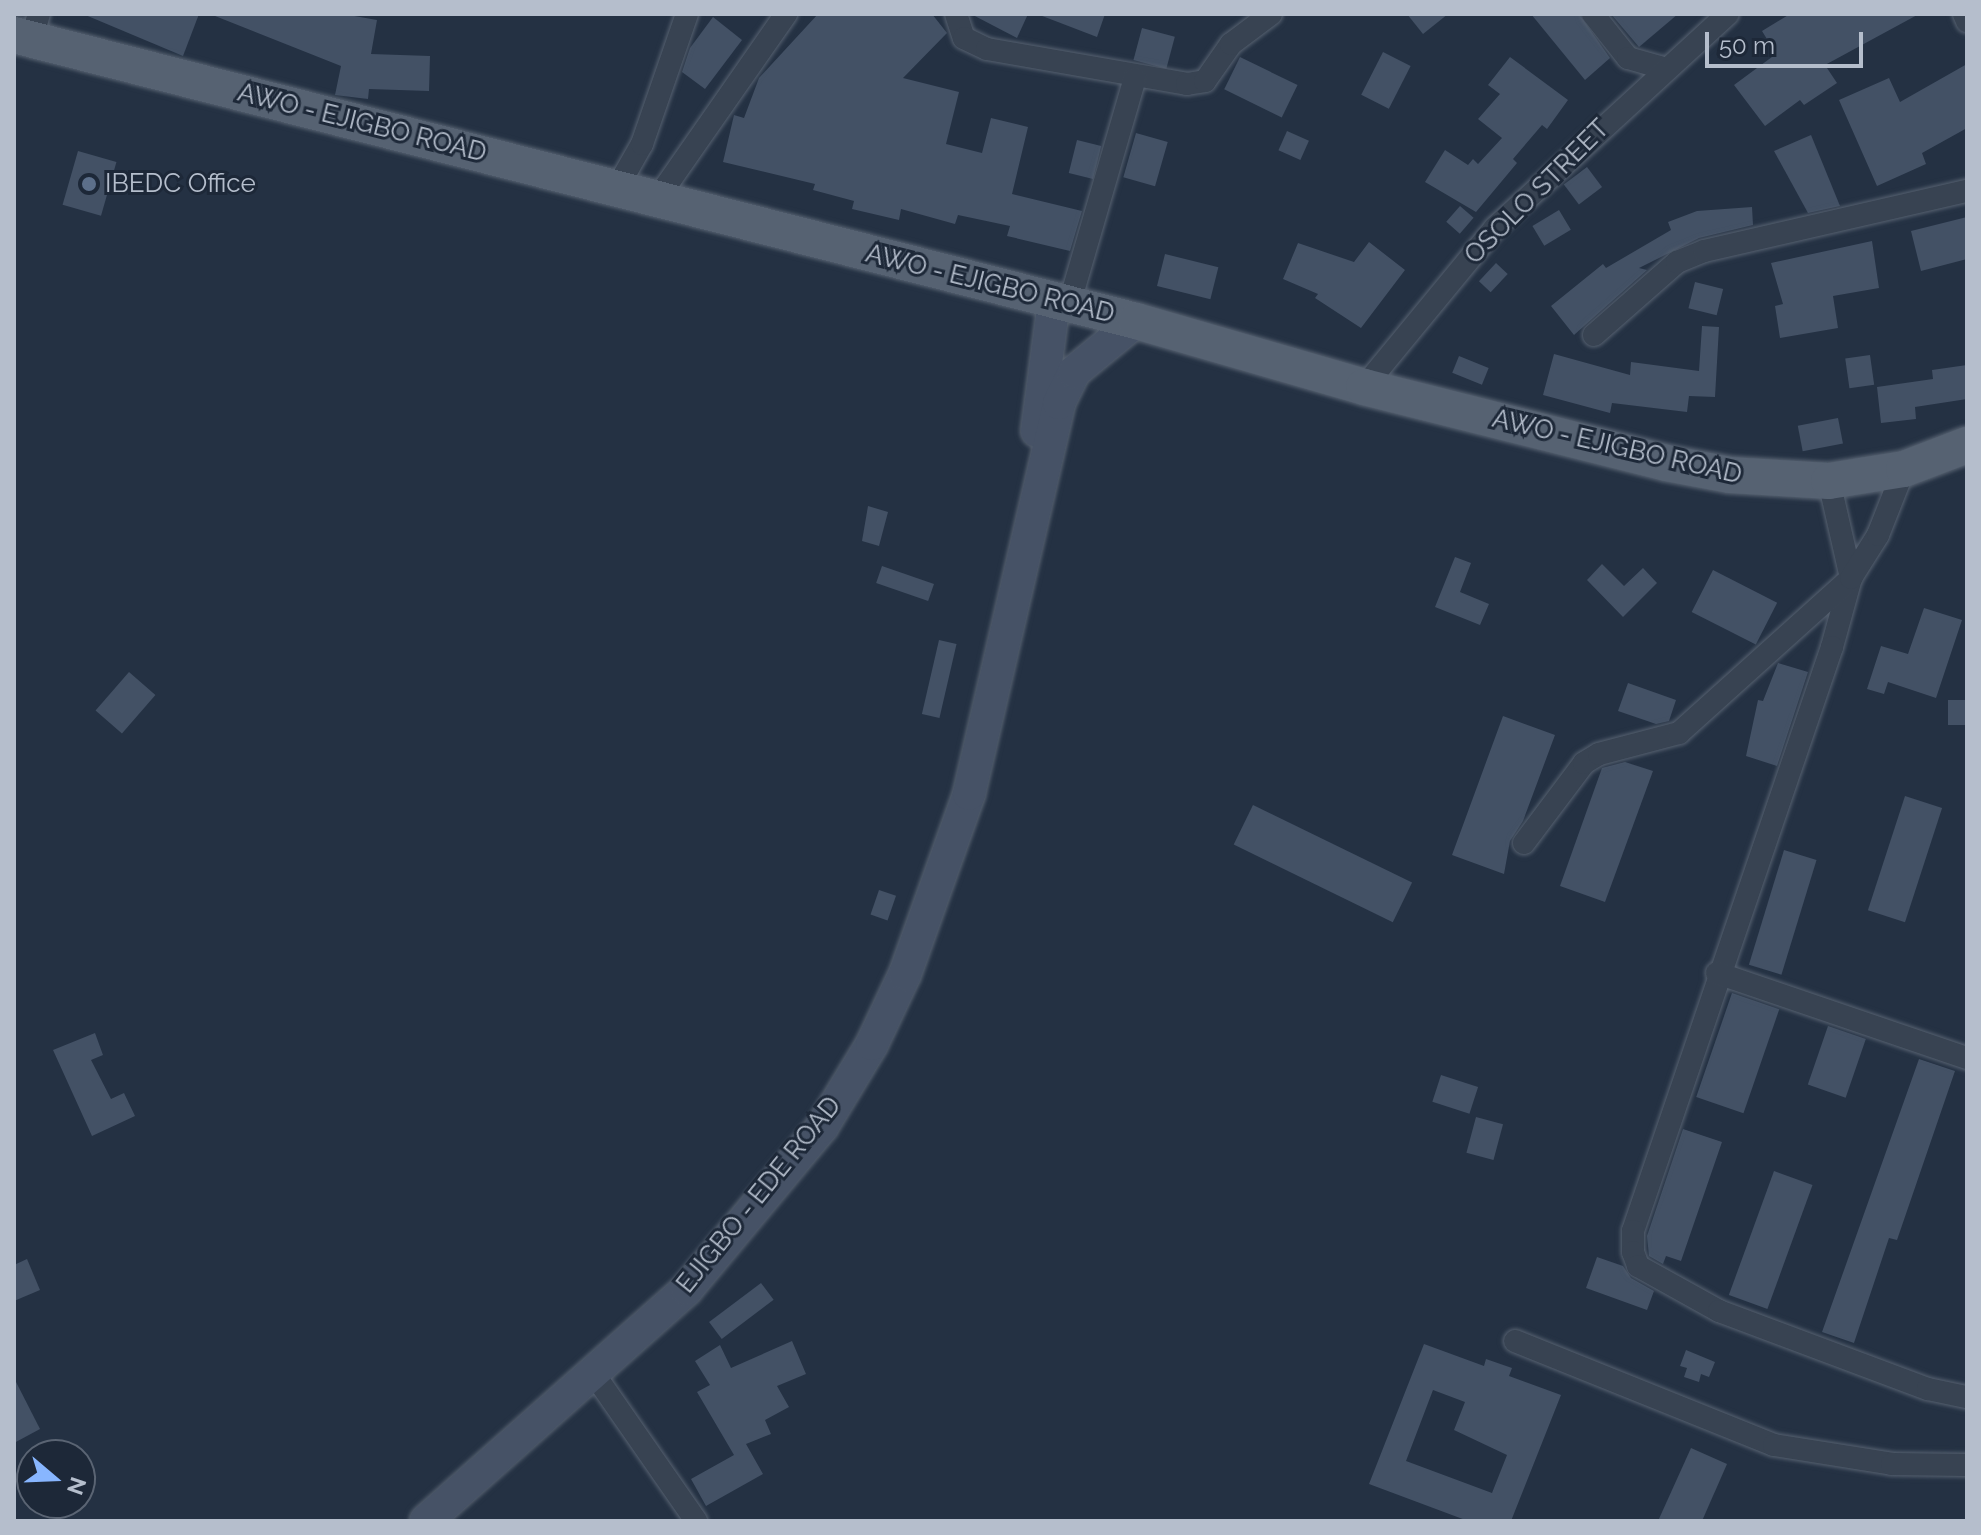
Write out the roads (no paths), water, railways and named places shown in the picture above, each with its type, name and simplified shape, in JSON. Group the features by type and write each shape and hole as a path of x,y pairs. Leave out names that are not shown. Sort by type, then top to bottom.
{"main road":[{"name":"AWO - EJIGBO ROAD","path":"28,30 503,159 1136,321 1364,387 1666,463 1730,475 1829,481 1904,469 1967,445"},
{"name":"EJIGBO - EDE ROAD","path":"1032,502 1044,352 1061,303"},
{"name":"EJIGBO - EDE ROAD","path":"426,1521 687,1289 822,1127 872,1044 925,921 969,794 1032,502 1066,385 1089,357 1136,321"}],"street":[{"path":"617,188 642,144 687,14"},
{"path":"657,199 786,14"},
{"path":"956,14 964,38 987,49 1135,78 1205,81 1231,44 1271,14"},
{"path":"1593,14 1628,58 1664,68"},
{"name":"OSOLO STREET","path":"1364,387 1495,228 1664,68 1728,14"},
{"path":"1964,14 1967,21"},
{"path":"1061,303 1135,78"},
{"path":"1594,335 1677,262 1704,251 1967,191"},
{"path":"1524,843 1584,763 1599,754 1679,733 1851,578 1878,535 1904,469"},
{"path":"1829,481 1851,578 1832,647 1717,973 1633,1231 1638,1266 1719,1311 1928,1389 1967,1397"},
{"path":"1717,973 1967,1058"},
{"path":"1515,1341 1774,1445 1892,1464 1967,1465"},
{"path":"594,1374 696,1521"}],"place":[{"name":"IBEDC Office","path":"89,184"}]}
